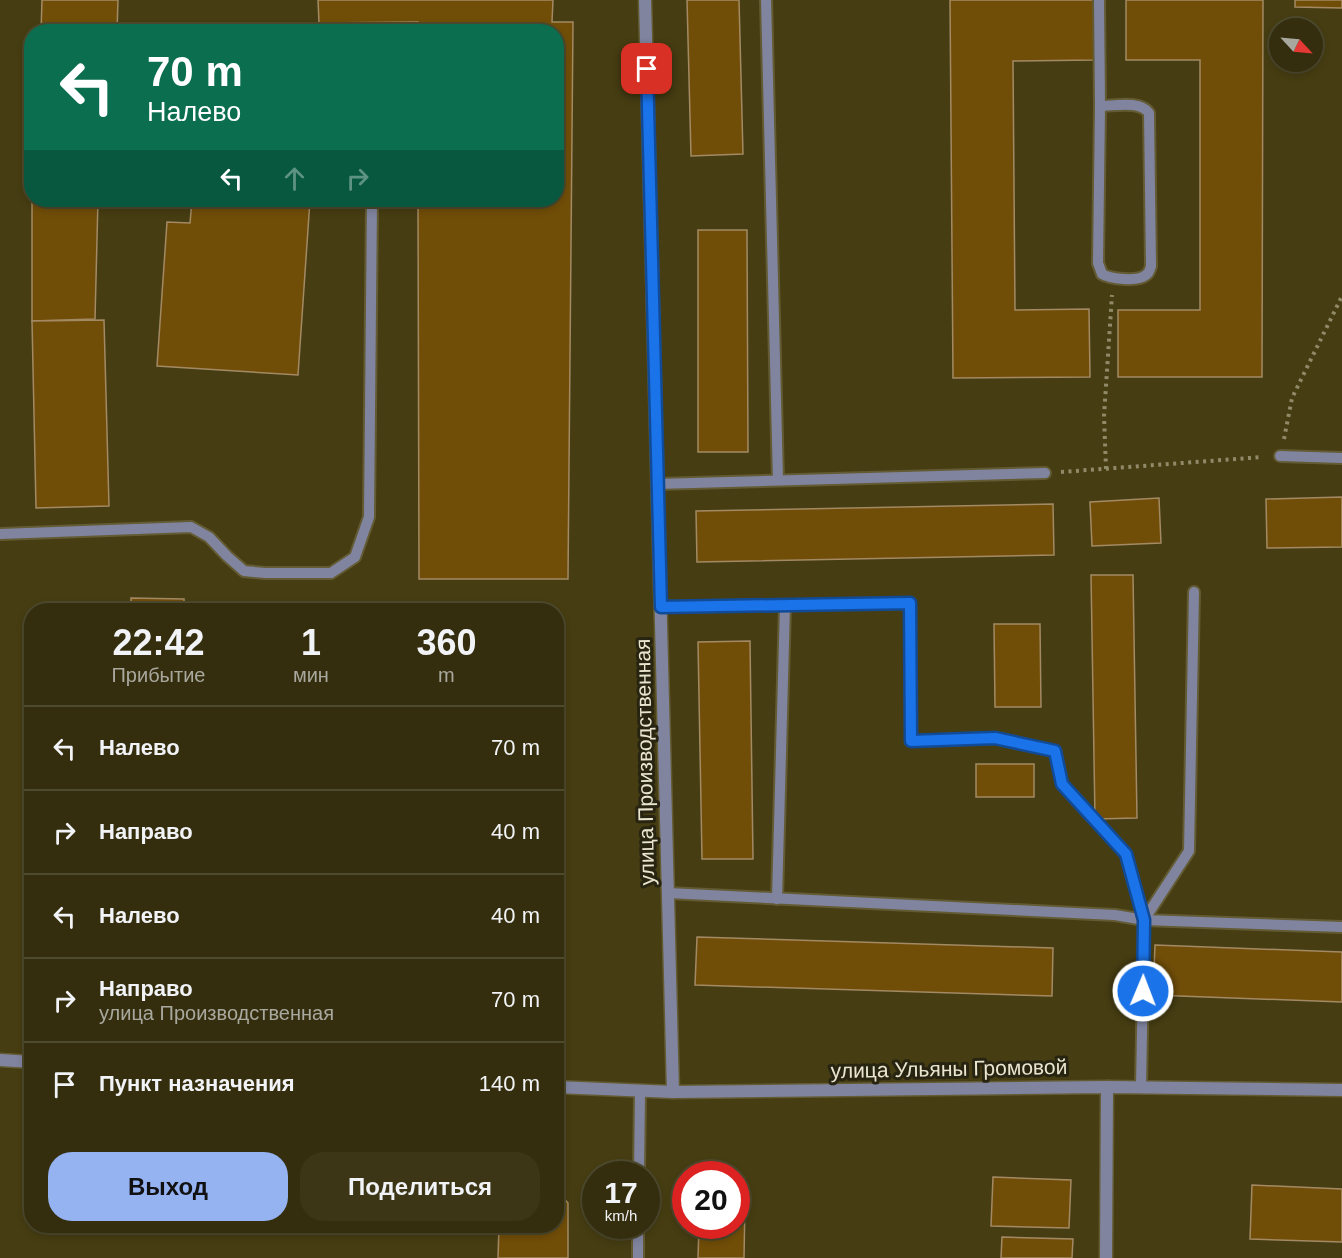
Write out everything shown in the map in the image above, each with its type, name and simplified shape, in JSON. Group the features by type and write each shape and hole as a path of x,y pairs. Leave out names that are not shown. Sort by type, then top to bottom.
{"street":[{"name":"улица Производственная","path":"645,0 673,1092"},
{"path":"0,1060 24,1062"},
{"name":"улица Ульяны Громовой","path":"564,1087 673,1092 1107,1087 1342,1090"},
{"path":"1106,1258 1107,1087"}],"lane":[{"path":"766,0 778,480"},
{"path":"1099,0 1098,263 1101,274 1113,279 1143,277 1151,266 1149,113 1145,108 1137,105 1100,106"},
{"path":"0,534 190,527 209,537 244,571 265,573 331,573 355,557 369,517 372,207"},
{"path":"1280,456 1342,458"},
{"path":"657,484 1045,473"},
{"path":"1144,920 1189,851 1194,592"},
{"path":"661,607 910,603 911,741 995,738 1055,751 1062,784 1126,854 1144,920 1141,1087"},
{"path":"777,899 785,605"},
{"path":"668,893 1115,915 1144,920 1342,927"},
{"path":"639,1161 640,1091"},
{"path":"638,1239 638,1258"}],"path":[{"path":"1106,469 1104,416 1113,279"},
{"path":"1045,473 1280,456 1292,398 1342,296"}],"building":[{"path":"42,0 118,0 117,24 41,24"},
{"path":"318,0 553,0 552,22 573,22 568,579 419,579 418,207 564,207 564,24 319,23"},
{"path":"687,0 739,0 743,154 691,156"},
{"path":"950,0 1094,0 1094,60 1013,61 1015,310 1089,309 1090,377 953,378"},
{"path":"1126,0 1263,0 1262,377 1118,377 1118,310 1200,310 1200,60 1126,60"},
{"path":"1295,0 1342,0 1342,8 1295,7"},
{"path":"32,207 98,207 95,319 32,321"},
{"path":"191,207 310,207 298,375 157,366 167,222 190,223"},
{"path":"698,230 747,230 748,452 698,452"},
{"path":"104,320 109,506 36,508 32,321"},
{"path":"1342,497 1342,547 1267,548 1266,499"},
{"path":"1159,498 1161,543 1092,546 1090,502"},
{"path":"1053,504 1054,555 697,562 696,511"},
{"path":"1091,575 1133,575 1137,818 1095,819"},
{"path":"131,598 184,599 184,603 131,603"},
{"path":"994,624 1040,624 1041,707 995,707"},
{"path":"750,641 753,859 702,859 698,642"},
{"path":"976,764 1034,764 1034,797 976,797"},
{"path":"697,937 1053,948 1052,996 695,985"},
{"path":"1155,945 1342,952 1342,1002 1153,995"},
{"path":"993,1177 1071,1180 1069,1228 991,1226"},
{"path":"1252,1185 1342,1189 1342,1242 1250,1239"},
{"path":"564,1199 568,1203 568,1258 498,1258 499,1233 564,1233"},
{"path":"1002,1237 1073,1239 1072,1258 1001,1258"},
{"path":"699,1239 744,1239 744,1258 698,1258"}],"route":[{"path":"647,69 661,607 910,603 911,741 995,738 1055,751 1062,784 1126,854 1144,920 1143,991"}]}
